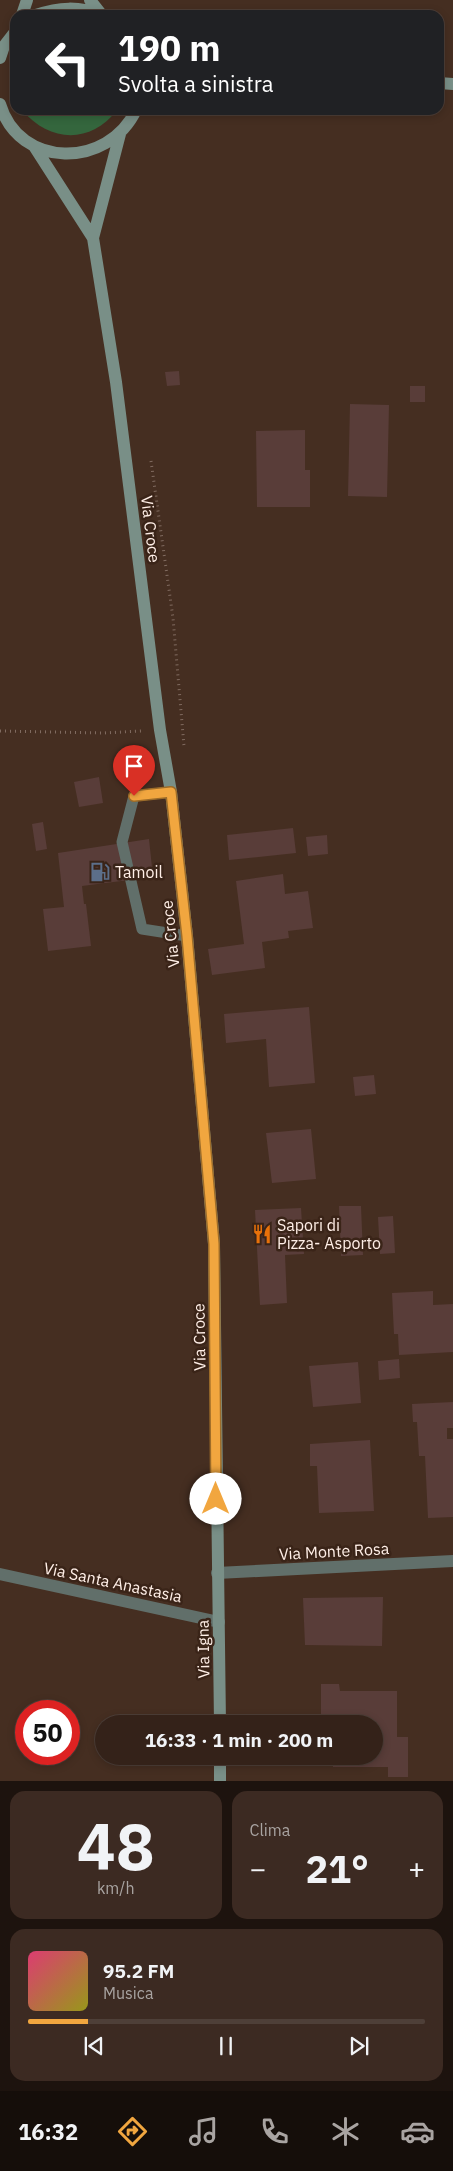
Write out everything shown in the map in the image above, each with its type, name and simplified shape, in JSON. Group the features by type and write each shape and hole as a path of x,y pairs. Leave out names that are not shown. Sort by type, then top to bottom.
{"main road":[{"path":"90,0 98,10"},
{"path":"52,10 58,8 80,8 86,10"},
{"path":"0,58 4,46 10,38"},
{"name":"Via Croce","path":"0,104 2,113 16,132 34,146 56,154 79,154 101,147 120,134 134,116"},
{"name":"Via Croce","path":"93,238 120,134"},
{"name":"Via Croce","path":"34,146 93,238 116,382 160,730 171,792 187,936 214,1244 217,1573"},
{"name":"Via Igna","path":"217,1573 220,1715"},
{"path":"220,1765 220,1781"}],"street":[{"name":"Via Monte Rosa","path":"217,1573 453,1561"},
{"name":"Via Santa Anastasia","path":"0,1574 219,1622"}],"lane":[{"path":"171,792 134,796 122,842 142,929 187,936"}],"path":[{"path":"0,731 103,733 160,730"}],"green space":[{"path":"27,115 112,115 95,129 82,134 70,135 57,133 33,121"}],"building":[{"path":"179,371 180,385 167,386 165,372"},
{"path":"410,386 425,386 425,402 410,402"},
{"path":"350,404 389,405 387,497 348,496"},
{"path":"305,430 305,470 310,470 310,507 257,507 256,431"},
{"path":"99,777 103,803 79,807 74,782"},
{"path":"43,822 47,849 36,851 32,824"},
{"path":"293,828 296,853 229,860 227,835"},
{"path":"327,835 328,854 308,856 306,837"},
{"path":"149,839 153,877 82,886 91,946 48,951 43,909 64,907 58,853"},
{"path":"283,874 285,894 308,891 313,928 288,931 289,938 262,942 265,968 212,975 208,949 244,944 236,881"},
{"path":"309,1007 315,1083 269,1087 266,1039 226,1043 224,1014"},
{"path":"374,1075 376,1094 355,1096 353,1077"},
{"path":"311,1129 316,1179 272,1183 266,1133"},
{"path":"339,1206 361,1206 363,1255 341,1256"},
{"path":"301,1208 304,1254 285,1255 287,1303 260,1305 255,1210"},
{"path":"393,1216 395,1253 380,1254 378,1217"},
{"path":"433,1291 433,1305 453,1304 453,1352 399,1355 398,1334 394,1334 392,1293"},
{"path":"399,1359 400,1378 379,1380 378,1361"},
{"path":"358,1362 361,1403 313,1407 309,1366"},
{"path":"453,1402 453,1428 447,1428 447,1439 453,1439 453,1517 428,1518 425,1456 419,1456 417,1422 413,1422 412,1404"},
{"path":"370,1440 374,1511 319,1513 317,1466 310,1466 310,1444"},
{"path":"383,1597 382,1646 305,1645 303,1598"},
{"path":"321,1684 339,1684 340,1691 397,1691 397,1737 408,1737 408,1777 388,1777 388,1767 333,1767 333,1765 383,1765 383,1715 321,1715"}],"place":[{"name":"Tamoil","path":"100,872"},
{"name":"Sapori di Pizza- Asporto","path":"262,1234"}],"route":[{"path":"134,796 171,792 187,936 214,1244 216,1499"}]}
